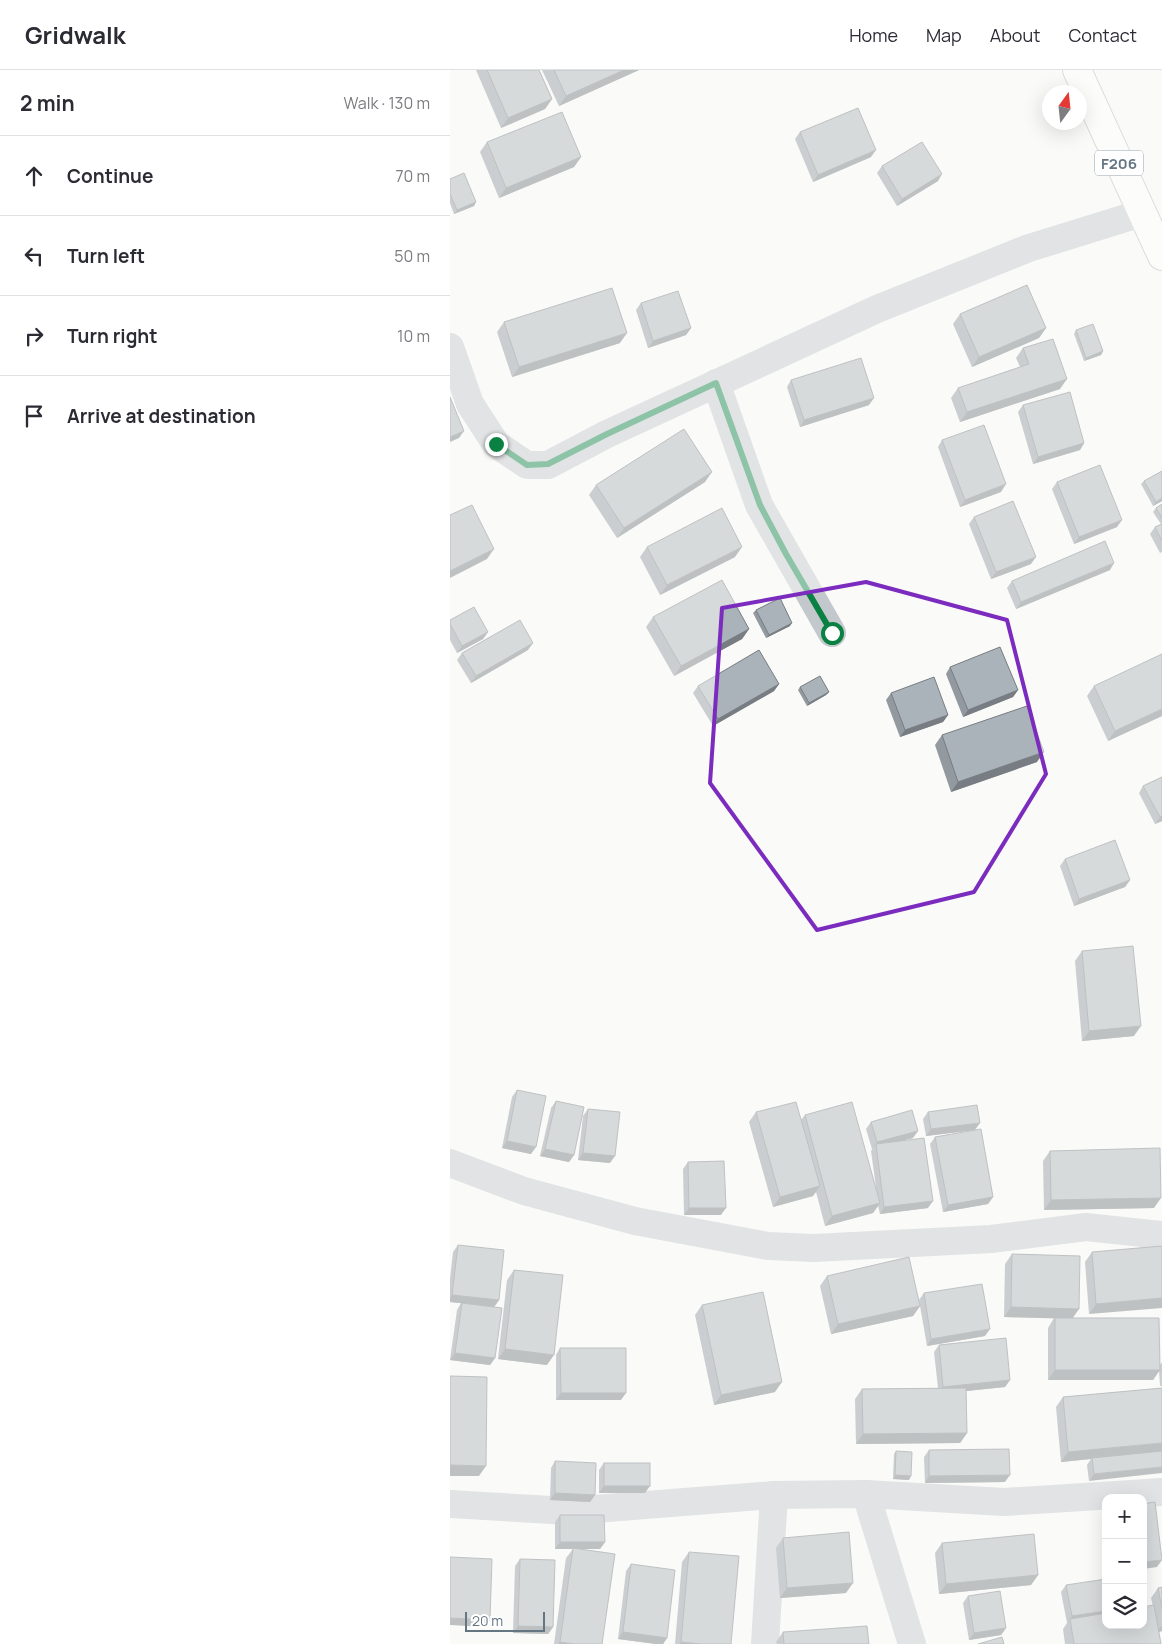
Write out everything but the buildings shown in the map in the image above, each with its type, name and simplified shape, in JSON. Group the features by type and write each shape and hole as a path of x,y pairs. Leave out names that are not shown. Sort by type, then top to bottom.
{"main road":[{"name":"F206","path":"1077,70 1162,256"}],"street":[{"path":"450,347 470,404 496,444 527,465 548,464 607,434 877,309 1029,248 1142,213"},
{"path":"716,383 760,505 832,633"},
{"path":"450,1163 524,1191 636,1221 768,1246 814,1248 991,1239 1086,1227 1162,1235"},
{"path":"450,1504 569,1511 774,1496 866,1494 1004,1502 1162,1492"},
{"path":"866,1494 912,1644"},
{"path":"765,1644 774,1496"}],"highlighted area":[{"path":"866,582 1007,620 1046,774 974,892 817,930 710,783 722,608"}],"route":[{"path":"496,444 527,465 548,464 716,383 760,505 832,633"}]}
